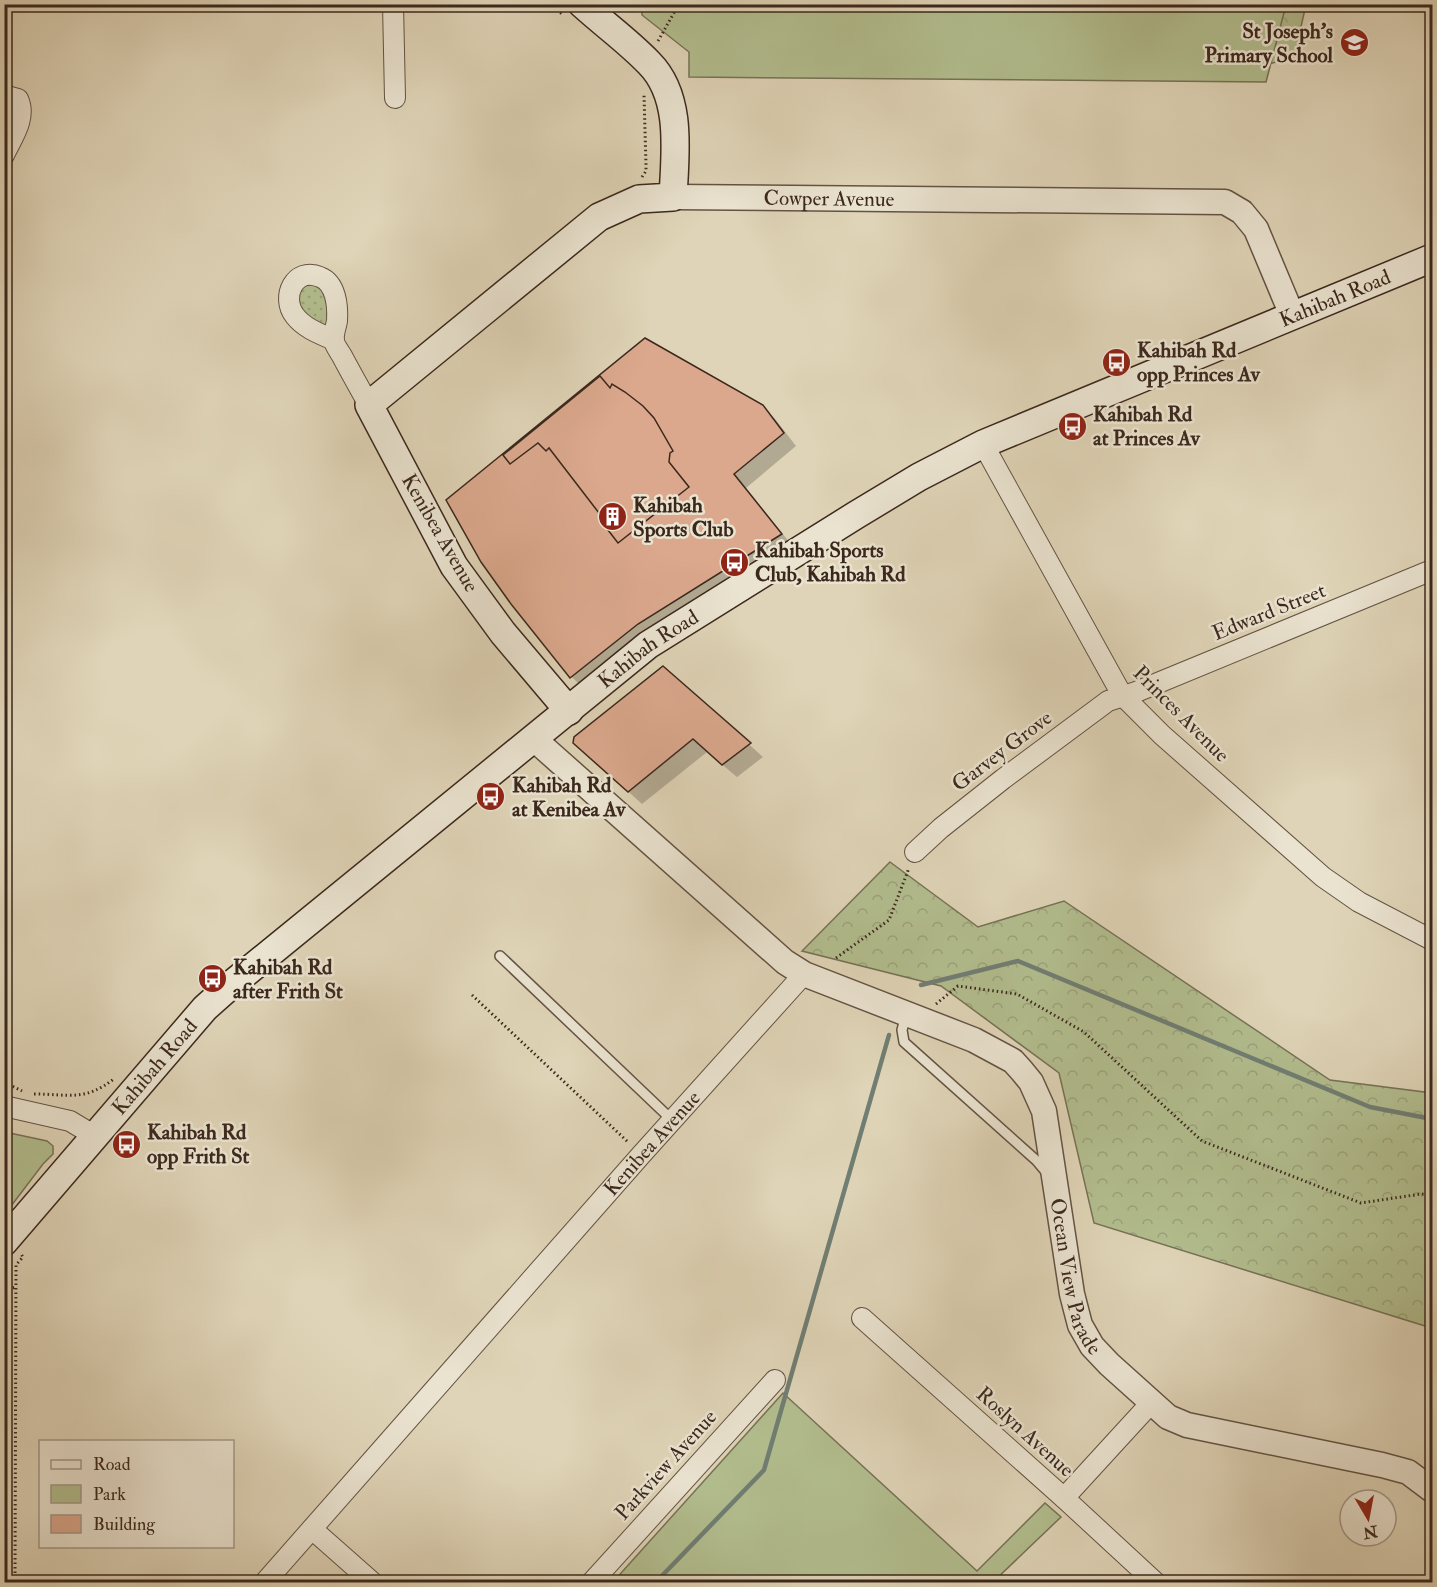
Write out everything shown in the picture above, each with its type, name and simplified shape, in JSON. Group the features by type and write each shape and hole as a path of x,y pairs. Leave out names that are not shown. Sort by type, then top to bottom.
{"main road":[{"path":"573,10 647,61 662,82 670,100 675,140 673,197"},
{"name":"Cowper Avenue","path":"369,405 599,217 639,200 673,197"},
{"name":"Kahibah Road","path":"12,1247 95,1136 205,1008 648,645 929,471 983,444 1432,258"},
{"name":"Kenibea Avenue","path":"369,405 454,566 503,633 569,711"}],"street":[{"path":"393,4 395,98"},
{"path":"4,95 18,99 22,107 21,121 4,155"},
{"name":"Cowper Avenue","path":"673,197 1225,202 1242,212 1256,229 1293,315"},
{"name":"Kenibea Avenue","path":"334,340 369,405"},
{"name":"Princes Avenue","path":"983,444 1122,695 1162,735 1323,877 1359,902 1432,940"},
{"name":"Edward Street","path":"1122,695 1136,692 1432,570"},
{"name":"Garvey Grove","path":"915,852 941,828 1003,779 1108,701 1122,695"},
{"path":"534,739 770,950 804,974"},
{"name":"Kenibea Avenue","path":"265,1582 672,1120 804,974"},
{"name":"Ocean View Parade","path":"804,974 974,1040 1013,1062 1022,1071 1031,1082 1044,1111 1072,1294 1080,1324 1092,1346 1109,1364 1168,1417 1187,1425 1408,1472 1432,1490"},
{"path":"4,1106 70,1121 95,1136"},
{"name":"Roslyn Avenue","path":"862,1318 1155,1582"},
{"name":"Parkview Avenue","path":"592,1582 775,1380"},
{"path":"1064,1498 1151,1403"},
{"path":"312,1529 372,1582"}],"lane":[{"path":"500,956 672,1120"},
{"path":"912,1015 902,1030 904,1042 1037,1161 1055,1183"}],"path":[{"path":"550,4 573,10"},
{"path":"647,61 679,4"},
{"path":"637,183 646,171 644,92"},
{"path":"837,958 889,920 915,852"},
{"path":"912,1015 958,986 1017,994 1084,1032 1202,1141 1360,1203 1422,1194 1432,1195"},
{"path":"472,994 641,1155"},
{"path":"12,1247 23,1257 16,1265 15,1582"},
{"path":"4,1290 16,1287"}],"green space":[{"path":"642,4 1286,5 1266,82 689,77 689,52 642,15"},
{"path":"1219,5 1306,5 1294,57 1255,68"},
{"path":"307,283 322,287 326,293 330,329 302,314 296,293"},
{"path":"890,862 978,927 1064,901 1330,1080 1432,1093 1432,1334 1425,1326 1094,1223 1059,1073 941,986 802,951"},
{"path":"5,1132 47,1141 53,1146 53,1154 5,1214"},
{"path":"783,1393 977,1571 1045,1503 1061,1517 993,1582 613,1582"}],"building":[{"name":"Kahibah Sports Club","path":"645,338 763,405 784,433 734,474 782,534 638,624 570,678 481,562 446,500"},
{"path":"600,376 610,388 612,384 625,392 654,418 673,451 670,453 669,462 689,487 618,543 608,530 609,526 549,448 546,451 538,443 510,464 503,455"},
{"path":"663,666 751,743 722,765 693,739 628,792 573,743 574,737"}],"waterway":[{"path":"921,985 1018,961 1370,1107 1432,1119"},
{"path":"656,1582 764,1470 889,1035"}],"place":[{"name":"St Joseph's Primary School","path":"1354,43"},
{"name":"Kahibah Rd opp Princes Av","path":"1116,362"},
{"name":"Kahibah Rd at Princes Av","path":"1072,426"},
{"name":"Kahibah Sports Club","path":"612,517"},
{"name":"Kahibah Sports Club, Kahibah Rd","path":"734,562"},
{"name":"Kahibah Rd at Kenibea Av","path":"491,797"},
{"name":"Kahibah Rd after Frith St","path":"212,979"},
{"name":"Kahibah Rd opp Frith St","path":"126,1144"}]}
